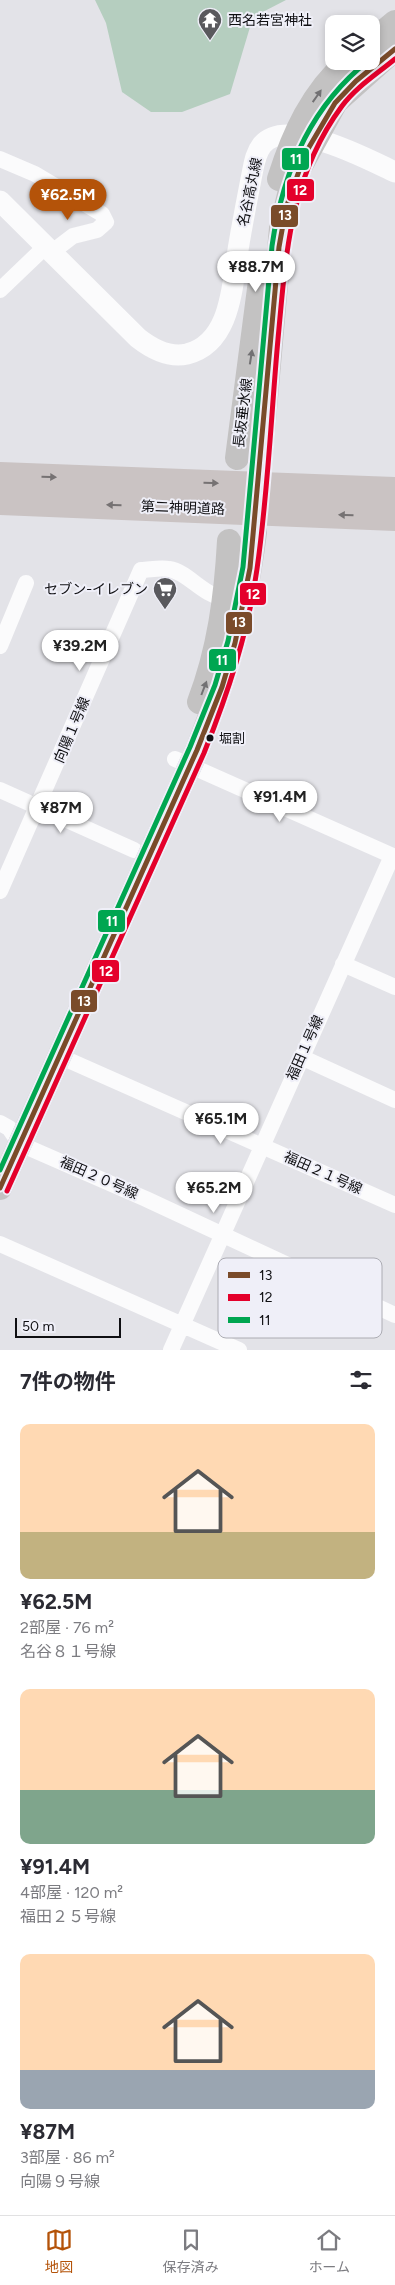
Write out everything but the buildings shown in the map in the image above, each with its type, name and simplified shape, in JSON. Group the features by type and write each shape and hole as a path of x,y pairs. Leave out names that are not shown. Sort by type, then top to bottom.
{"highway":[{"name":"第二神明道路","path":"0,476 395,491"},
{"name":"第二神明道路","path":"0,501 395,516"}],"main road":[{"path":"380,34 395,22"},
{"name":"長坂垂水線","path":"237,458 264,246 279,178 304,137 336,102 395,49"},
{"name":"長坂垂水線","path":"260,466 283,220 304,137 318,94 340,70"},
{"path":"0,1188 7,1136 134,850 222,687 235,643 246,594 254,532"},
{"path":"7,1136 59,1056 182,762 218,640 225,599 229,541"}],"street":[{"name":"名谷高丸線","path":"0,201 138,338 149,346 172,355 184,355 203,348 221,327 226,313 256,156 267,141 276,136 304,137 334,143 395,172"},
{"path":"0,159 35,174 102,214 106,222 96,230 73,236 49,249 0,290"},
{"name":"向陽１号線","path":"0,892 141,570 169,569 183,575 213,597 225,599"},
{"path":"0,646 26,583"},
{"path":"182,762 393,857"},
{"path":"0,790 134,850"},
{"name":"福田１号線","path":"171,1350 301,1057 393,857"},
{"path":"343,964 395,987"},
{"name":"福田２１号線","path":"59,1056 395,1204"},
{"path":"301,1057 395,1100"},
{"name":"福田２０号線","path":"7,1136 270,1258"},
{"path":"0,1244 239,1350"},
{"name":"福田２０号線","path":"382,1309 395,1315"}],"green space":[{"path":"95,0 286,0 253,17 230,94 182,112 151,112 122,92 106,23"}],"transit line":[{"name":"13","path":"0,1188 197,750 222,687 235,643 250,568 279,247 286,208 305,154 335,103 356,81 395,49"},
{"name":"12","path":"7,1191 204,753 243,640 253,593 261,540 284,277 293,218 301,189 324,133 342,106 360,87 395,59"},
{"name":"11","path":"0,1170 190,747 215,685 228,641 243,567 272,246 283,194 291,168 315,121 330,99 358,70"}],"place":[{"name":"西名若宮神社","path":"210,41"},
{"name":"セブン-イレブン","path":"165,610"},
{"name":"堀割","path":"210,738"}]}
